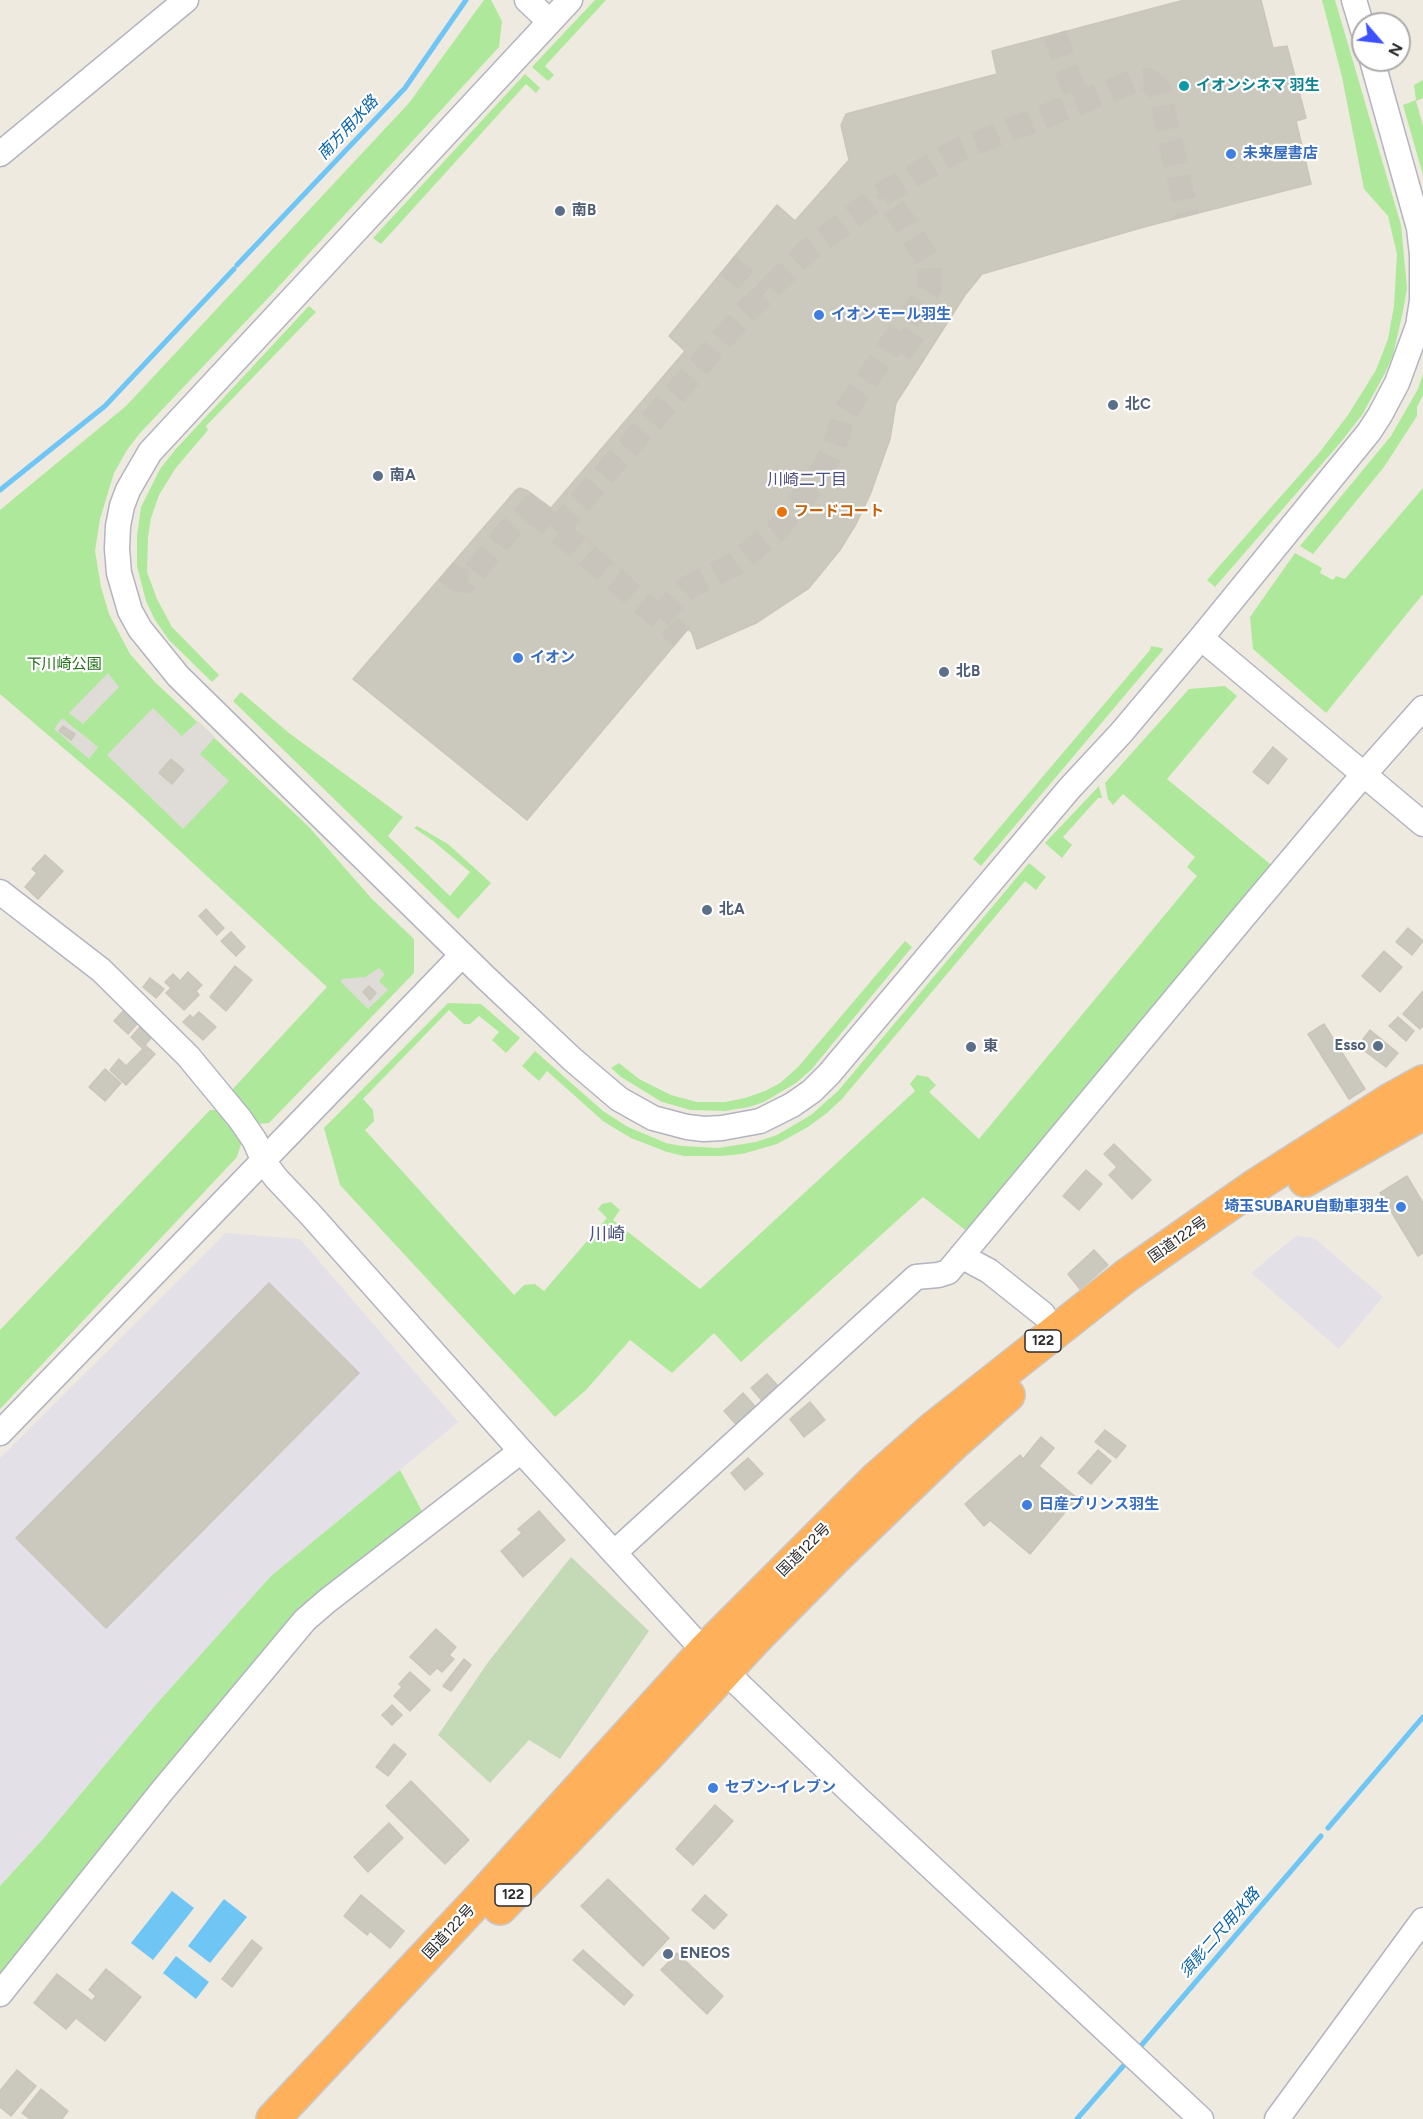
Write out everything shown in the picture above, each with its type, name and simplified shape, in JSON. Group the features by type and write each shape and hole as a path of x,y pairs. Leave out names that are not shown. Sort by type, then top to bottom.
{"highway":[{"name":"国道122号","path":"301,2119 500,1908 640,1764 715,1661 817,1537 876,1479 934,1428 1126,1276 1255,1186 1392,1099 1423,1082"},
{"name":"国道122号","path":"273,2119 482,1896 715,1661 1028,1378 1149,1285 1239,1221 1336,1161 1423,1113"}],"street":[{"path":"0,153 186,0"},
{"path":"527,0 549,21"},
{"path":"570,0 150,452 128,490 117,526 117,549 124,592 130,611 152,647 178,676 462,955 605,1088 638,1111 668,1122 704,1129 760,1121 792,1106 829,1074 1069,789 1121,733 1202,638 1370,432 1397,383 1416,334 1422,301 1423,276 1419,228 1375,72"},
{"path":"1202,638 1423,824"},
{"path":"614,1552 916,1277 948,1272 1252,906 1423,708"},
{"path":"0,892 101,970 188,1056 240,1119 255,1140 264,1162 276,1178 521,1451 715,1661 920,1857 1201,2119"},
{"path":"0,1433 462,955"},
{"path":"961,1256 989,1271 1043,1314"},
{"path":"0,1994 162,1791 305,1620 521,1451"},
{"path":"1277,2119 1423,1920"}],"shaded area":[{"path":"108,673 119,687 83,724 69,713"},
{"path":"153,708 182,736 198,721 215,737 200,754 229,781 183,829 107,755"},
{"path":"62,718 98,747 89,759 54,729"},
{"path":"379,968 385,974 379,981 388,990 368,1009 341,982 341,979 365,977"},
{"path":"226,1233 300,1239 458,1422 271,1576 152,1709 43,1839 0,1886 0,1458"},
{"path":"1296,1236 1314,1238 1383,1297 1339,1349 1251,1273"}],"green space":[{"name":"下川崎公園","path":"484,0 491,0 502,21 499,47 269,297 140,433 114,473 100,519 95,551 101,587 109,614 130,654 155,682 309,827 372,899 414,939 414,973 269,1123 258,1124 230,1092 327,987 129,804 0,694 0,510 126,406 409,103"},
{"path":"595,0 606,0 545,66 554,75 548,81 532,67"},
{"path":"1322,0 1335,0 1351,55 1351,72 1356,72 1401,225 1407,288 1393,355 1362,415 1215,587 1207,580 1319,453 1348,415 1376,370 1388,339 1394,306 1397,254 1388,216 1364,189 1342,77"},
{"path":"525,74 540,88 536,93 526,84 381,244 373,238"},
{"path":"1423,80 1423,98 1416,101 1423,126 1423,175 1403,105 1416,100 1414,85"},
{"path":"309,306 316,312 206,426 208,430 175,469 159,495 151,518 147,572 157,599 172,627 219,675 212,682 169,640 155,620 146,601 137,566 137,536 141,507 160,469 175,450"},
{"path":"1423,374 1423,395 1417,407 1417,416 1384,467 1313,554 1300,546 1391,436 1418,389"},
{"path":"1423,488 1423,594 1326,713 1253,649 1250,617 1295,553 1322,568 1320,573 1333,580 1336,576 1345,579"},
{"path":"1151,646 1163,650 981,866 973,859"},
{"path":"1225,686 1237,696 1167,779 1275,868 969,1233 923,1197 741,1362 714,1333 672,1373 630,1340 586,1390 555,1417 340,1185 324,1128 448,1003 481,1004 520,1038 506,1053 492,1040 499,1032 479,1016 470,1024 464,1024 449,1010 363,1099 373,1110 374,1121 365,1130 514,1295 524,1285 535,1284 544,1291 607,1218 598,1209 602,1204 611,1202 620,1210 613,1220 700,1289 915,1091 910,1084 917,1075 928,1077 936,1085 929,1092 979,1139 1197,876 1187,867 1195,857 1123,794 1113,805 1108,799 1105,783 1189,689"},
{"path":"241,692 289,733 403,817 388,836 450,896 470,872 414,828 417,826 448,844 491,883 458,919 233,701"},
{"path":"1099,786 1102,798 1098,798 1063,837 1072,845 1062,858 1045,843"},
{"path":"1029,863 1046,877 1036,890 1025,881 842,1099 808,1127 777,1144 742,1154 721,1156 684,1156 667,1152 631,1138 603,1121 547,1071 539,1081 522,1066 535,1051 603,1111 628,1127 666,1143 718,1148 756,1142 777,1135 811,1115 838,1091"},
{"path":"905,941 912,947 811,1070 796,1083 764,1102 725,1111 691,1110 662,1102 621,1077 611,1068 619,1063 639,1079 671,1095 697,1102 725,1102 765,1091 780,1083 798,1067"},
{"path":"210,1110 219,1110 242,1141 237,1157 0,1409 0,1330"},
{"path":"400,1470 425,1517 302,1611 0,1981 0,1886 43,1839 152,1709 271,1576"},
{"path":"571,1557 649,1631 560,1759 529,1740 490,1783 438,1735 489,1661"}],"water":[{"path":"172,1891 194,1908 153,1960 131,1943"},
{"path":"224,1899 247,1917 210,1963 188,1946"},
{"path":"176,1956 209,1982 196,1999 163,1973"}],"building":[{"name":"イオンモール羽生","path":"1184,0 1261,0 1273,48 1287,46 1306,118 1296,121 1311,184 1144,227 982,274 965,295 896,403 890,439 870,495 840,550 809,588 756,623 697,649 692,633 688,629 551,508 685,351 669,336 777,205 795,221 849,160 841,125 846,114 997,74 992,51"},
{"name":"イオン","path":"520,488 528,491 551,508 688,629 527,820 353,679"},
{"path":"63,726 75,734 71,740 59,731"},
{"path":"1273,747 1287,759 1268,784 1253,772"},
{"path":"171,759 184,770 172,784 159,773"},
{"path":"45,855 63,871 38,899 25,887 37,873 32,869"},
{"path":"206,909 224,928 217,935 199,916"},
{"path":"1408,928 1423,941 1412,955 1396,942"},
{"path":"231,932 245,947 236,956 221,941"},
{"path":"1384,951 1402,967 1380,992 1362,976"},
{"path":"235,966 252,980 226,1011 210,997"},
{"path":"188,972 202,985 196,991 199,995 184,1010 166,993 171,988 165,982 173,974 180,981"},
{"path":"150,978 164,989 156,998 143,987"},
{"path":"369,986 376,993 370,1000 363,992"},
{"path":"1423,991 1423,1025 1420,1029 1403,1014"},
{"path":"124,1010 138,1023 128,1034 114,1021"},
{"path":"199,1012 216,1027 203,1040 183,1022 190,1015 193,1018"},
{"path":"1398,1017 1414,1031 1406,1041 1389,1026"},
{"path":"1324,1024 1365,1089 1349,1099 1308,1034"},
{"path":"140,1027 151,1038 145,1045 155,1054 126,1085 110,1070 119,1059 126,1066 143,1049 131,1037"},
{"path":"1370,1030 1398,1053 1386,1067 1358,1046"},
{"path":"105,1069 121,1083 105,1101 89,1087"},
{"path":"1114,1144 1151,1180 1132,1199 1109,1175 1117,1167 1104,1154"},
{"path":"1086,1170 1102,1184 1079,1210 1063,1196"},
{"path":"1407,1176 1423,1203 1423,1253 1418,1256 1380,1193"},
{"path":"1094,1250 1108,1265 1080,1289 1068,1274"},
{"path":"269,1283 359,1373 106,1628 16,1538"},
{"path":"767,1374 781,1389 765,1404 751,1388"},
{"path":"743,1393 761,1413 742,1431 724,1411"},
{"path":"810,1402 825,1420 804,1437 790,1419"},
{"path":"1105,1430 1126,1446 1116,1458 1095,1442"},
{"path":"1041,1437 1054,1448 1039,1466 1077,1498 1030,1554 991,1521 998,1513 984,1526 965,1504 1020,1455 1023,1459"},
{"path":"1098,1450 1111,1461 1091,1484 1078,1473"},
{"path":"748,1458 763,1474 745,1490 731,1473"},
{"path":"539,1511 565,1540 523,1577 501,1551 522,1533 518,1529"},
{"path":"436,1629 456,1647 449,1655 454,1659 442,1672 437,1668 430,1675 410,1657"},
{"path":"464,1659 471,1665 451,1691 443,1686"},
{"path":"410,1672 430,1690 410,1711 394,1696 402,1687 399,1684"},
{"path":"392,1705 402,1715 392,1725 382,1715"},
{"path":"394,1744 406,1754 388,1776 376,1767"},
{"path":"411,1781 469,1840 445,1864 386,1806"},
{"path":"715,1805 733,1821 693,1865 676,1849"},
{"path":"389,1823 403,1838 368,1872 354,1857"},
{"path":"608,1879 669,1938 643,1966 581,1906"},
{"path":"361,1895 404,1931 390,1948 370,1931 367,1935 344,1916"},
{"path":"705,1895 727,1915 714,1929 692,1910"},
{"path":"252,1940 262,1948 232,1987 222,1979"},
{"path":"583,1950 633,1995 624,2005 573,1960"},
{"path":"677,1953 723,1996 707,2014 661,1970"},
{"path":"106,1969 141,1997 105,2041 76,2018 66,2029 34,2003 57,1974 92,2001 96,1996 89,1990"},
{"path":"17,2070 36,2086 11,2116 0,2107 0,2091"},
{"path":"41,2089 68,2111 62,2119 30,2119 22,2113"}],"waterway":[{"name":"南方用水路","path":"237,265 405,88 466,0"},
{"name":"南方用水路","path":"0,490 105,406 234,269"},
{"name":"須影二尺用水路","path":"1328,1828 1423,1717"},
{"name":"須影二尺用水路","path":"1139,2048 1321,1836"},
{"name":"須影二尺用水路","path":"1077,2119 1125,2064"}],"tunnel":[{"path":"1055,34 1078,103"},
{"path":"556,530 745,313 806,252 887,191 956,151 1132,82 1148,80 1159,89 1187,216"},
{"path":"659,617 685,589 735,564 776,531 814,484 834,448 844,413 930,288 929,261 892,204 887,191"},
{"path":"727,265 763,295"},
{"path":"897,336 925,356"},
{"path":"446,571 456,579 467,581 508,531 540,500"},
{"path":"532,509 682,637"}],"place":[{"name":"イオンシネマ 羽生","path":"1184,86"},
{"name":"未来屋書店","path":"1231,154"},
{"name":"南B","path":"560,211"},
{"name":"イオンモール羽生","path":"819,315"},
{"name":"北C","path":"1113,405"},
{"name":"南A","path":"378,476"},
{"name":"フードコート","path":"782,512"},
{"name":"イオン","path":"518,658"},
{"name":"北B","path":"944,672"},
{"name":"北A","path":"707,910"},
{"name":"Esso","path":"1378,1046"},
{"name":"東","path":"971,1047"},
{"name":"埼玉SUBARU自動車羽生","path":"1401,1207"},
{"name":"日産プリンス羽生","path":"1027,1505"},
{"name":"セブン-イレブン","path":"713,1788"},
{"name":"ENEOS","path":"668,1954"}],"district":[{"name":"川崎二丁目","path":"807,480"},
{"name":"川崎","path":"607,1235"}]}
